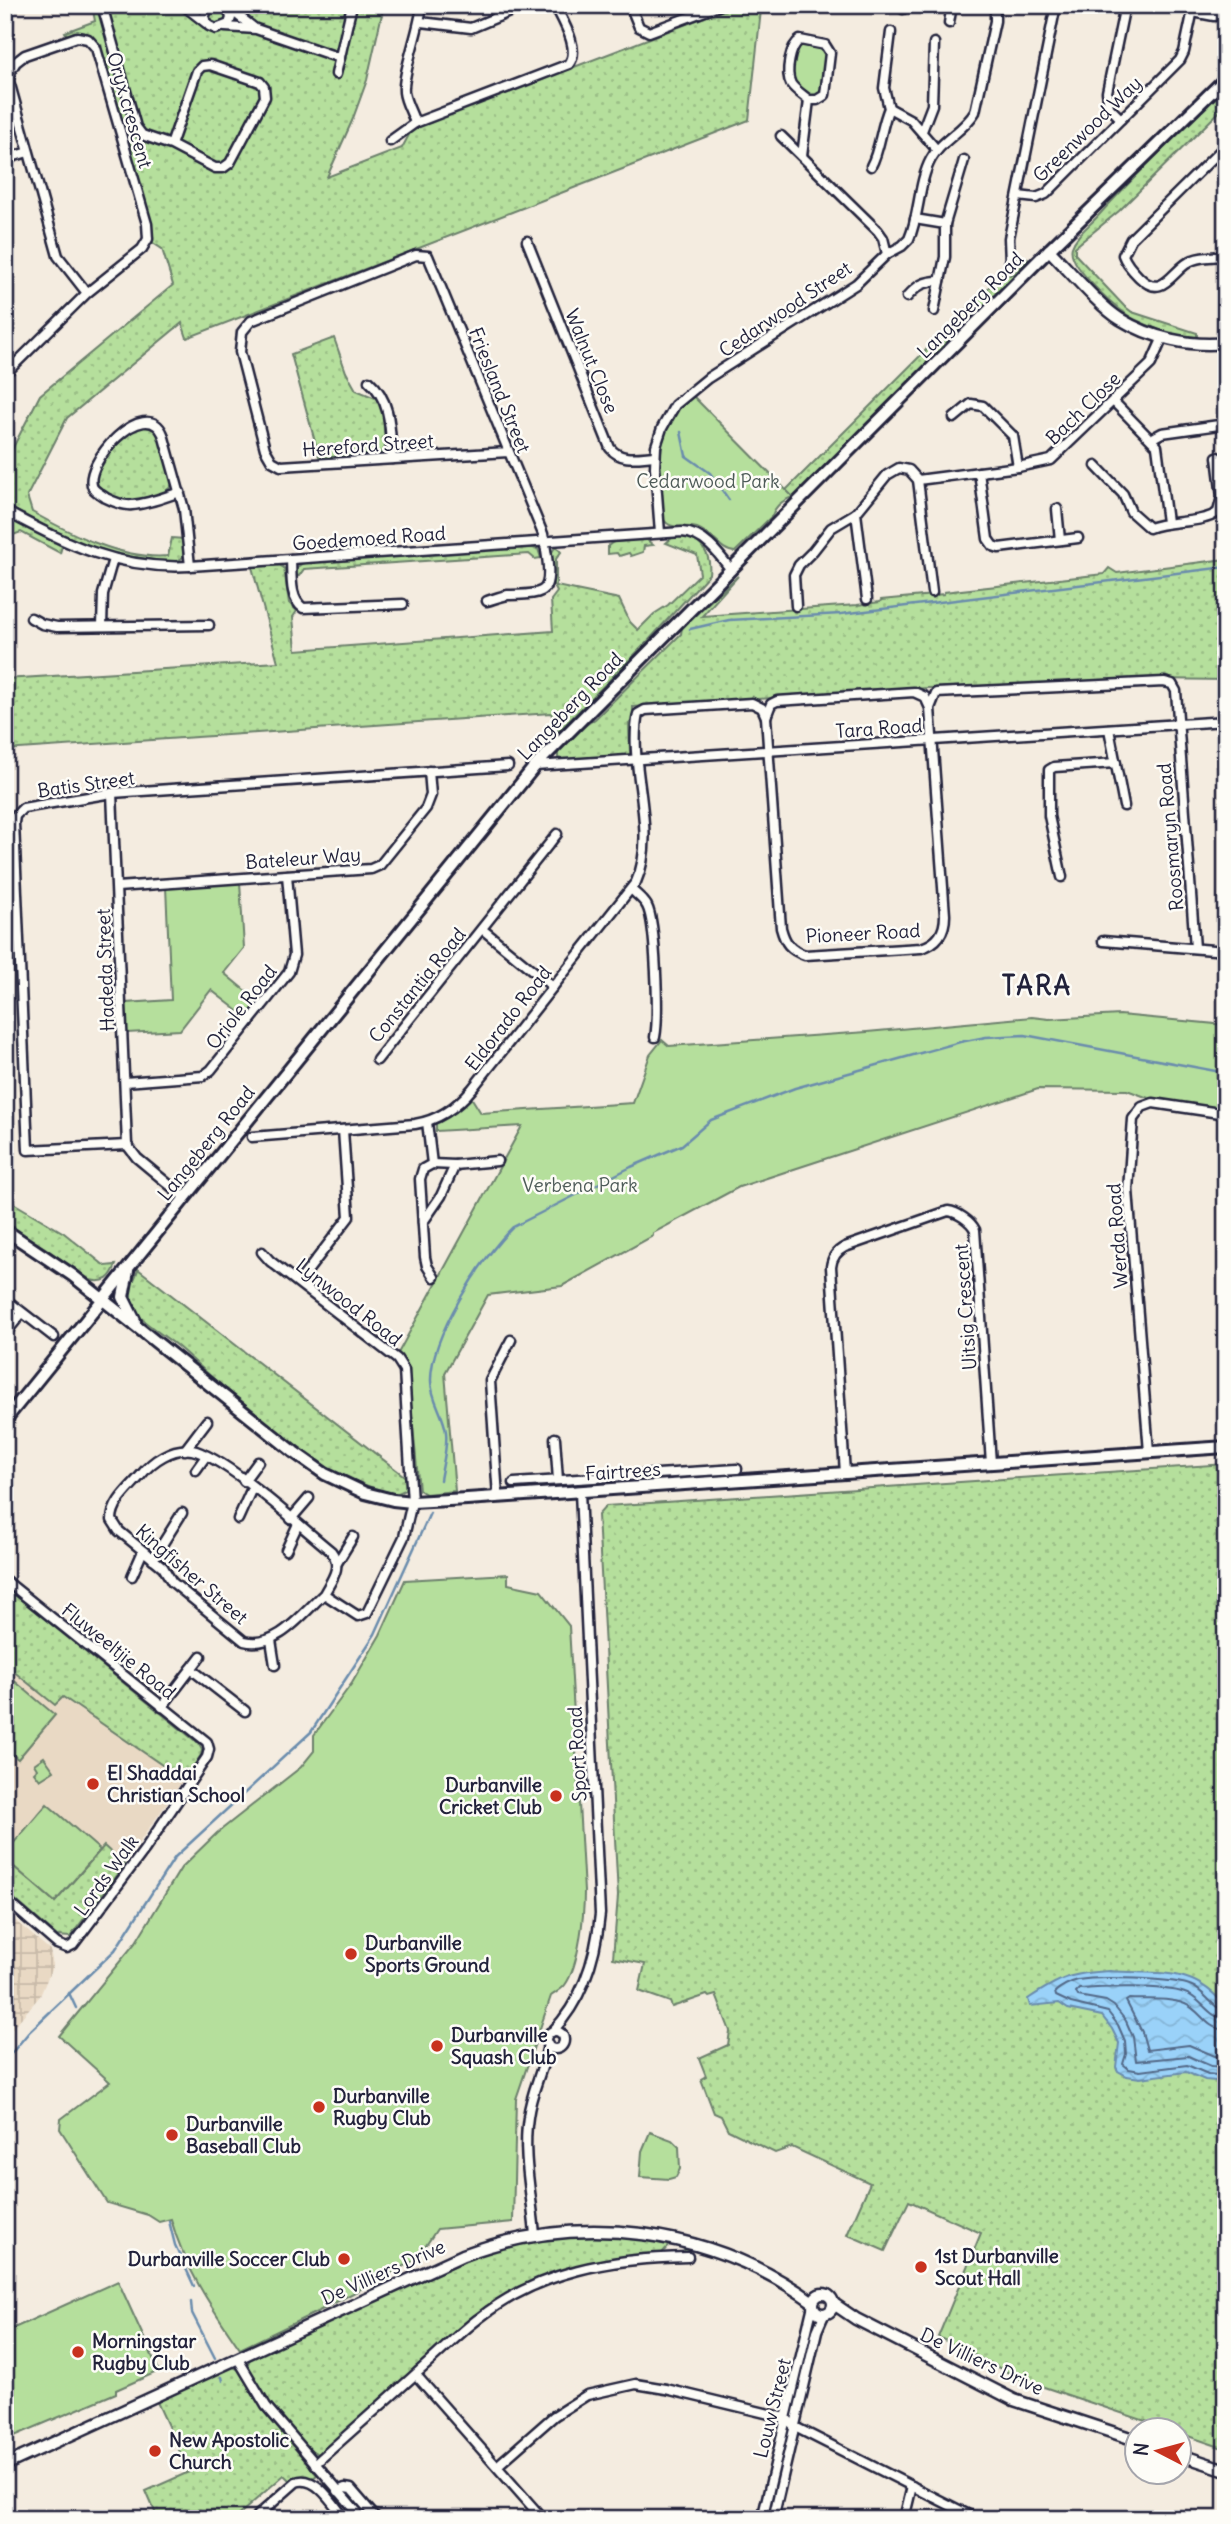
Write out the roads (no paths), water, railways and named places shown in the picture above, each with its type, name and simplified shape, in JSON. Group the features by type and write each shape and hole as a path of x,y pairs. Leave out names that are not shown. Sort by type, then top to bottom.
{"main road":[{"name":"Langeberg Road","path":"5,1420 535,766 1049,250 1226,78"},
{"name":"Fairtrees","path":"5,1230 58,1265 293,1452 325,1474 365,1493 412,1502 580,1492 682,1478 845,1473 1226,1446"},
{"path":"130,1265 122,1297 140,1328"}],"street":[{"path":"102,5 138,130 142,135 171,145 215,168 226,167 265,97 264,88 260,82 210,65 202,66 197,71 171,145"},
{"path":"183,5 216,29 256,29"},
{"path":"206,23 204,13 209,5"},
{"path":"336,74 352,5"},
{"path":"415,123 405,97 404,85 421,22 422,5"},
{"path":"494,5 499,16"},
{"path":"421,22 471,28 526,5"},
{"path":"390,141 415,123 569,64 574,51 555,5"},
{"path":"630,5 639,27 649,32 721,5"},
{"path":"949,23 952,5"},
{"path":"945,224 915,219 927,168 937,150 971,119 978,105 995,21 995,5"},
{"name":"Greenwood Way","path":"1056,5 1018,196 1036,198 1046,194 1180,60 1194,9"},
{"path":"1121,119 1109,107 1107,92 1125,5"},
{"path":"225,27 231,18 227,6"},
{"path":"227,6 237,17 256,29 340,58"},
{"path":"1194,9 1219,17 1226,15"},
{"path":"871,166 889,108 884,88 891,32"},
{"name":"Oryx crescent","path":"5,374 87,293 142,249 148,233 96,48 83,37 25,55 11,70 10,86 55,247 62,263 87,293"},
{"path":"800,40 825,45 830,53 827,92 822,98 809,100 789,79 792,50 794,43 800,40"},
{"path":"922,131 932,105 934,43"},
{"path":"802,156 809,100"},
{"path":"889,108 905,116 937,150"},
{"path":"781,136 881,234 887,254"},
{"path":"1226,145 1131,239 1123,255 1141,279 1157,286 1167,283 1185,264 1193,260 1226,256"},
{"path":"5,159 28,152"},
{"path":"1216,156 1226,167"},
{"path":"934,311 946,247 945,224 964,160"},
{"path":"1010,263 1008,244 1018,196"},
{"name":"Cedarwood Street","path":"660,533 655,456 666,419 687,394 856,284 887,254 902,246 911,234 915,219"},
{"name":"Walnut Close","path":"527,241 612,451 625,458 655,456"},
{"path":"1049,250 1119,319 1163,337 1201,345 1226,343"},
{"name":"Friesland Street","path":"424,254 430,258 544,541 548,581 544,589 504,595 487,601"},
{"name":"Hereford Street","path":"424,254 251,321 244,327 240,352 265,449 272,461 288,467 508,452"},
{"path":"907,297 923,282 940,281"},
{"name":"Bach Close","path":"918,480 1043,463 1056,457 1151,364 1163,337"},
{"path":"369,381 378,389 385,402 393,459"},
{"path":"1113,401 1151,439 1158,450 1167,522"},
{"path":"954,418 971,404 983,405 1014,437 1018,467"},
{"path":"180,492 138,505 125,506 96,491 92,475 101,456 116,439 137,423 150,421 157,424 163,434 180,492 187,528 190,566"},
{"path":"1151,439 1162,433 1226,424"},
{"path":"1096,467 1122,494 1130,512 1145,527 1150,528 1167,522 1206,518 1218,512 1222,497 1217,457"},
{"path":"796,606 794,575 799,565 831,528 856,513 895,468 909,470 918,480 932,592"},
{"path":"979,472 990,544 999,548 1078,538"},
{"path":"1057,509 1060,540"},
{"name":"Goedemoed Road","path":"5,511 58,538 113,559 148,566 190,566 687,532 697,535 732,570"},
{"path":"856,513 867,599"},
{"path":"102,626 103,594 113,559"},
{"path":"291,559 294,596 297,604 303,608 402,604"},
{"path":"31,618 49,626 209,625"},
{"name":"Roosmaryn Road","path":"930,708 932,699 939,692 1164,682 1174,687 1195,948"},
{"path":"766,717 771,704 777,701 915,692 925,697 930,708"},
{"name":"Eldorado Road","path":"252,1137 427,1122 445,1114 466,1097 632,890 640,874 645,854 638,760 638,714 645,710 752,703 762,708 766,717"},
{"name":"Pioneer Road","path":"766,717 782,928 786,943 791,949 805,955 921,948 936,941 941,935 945,923 930,708"},
{"name":"Tara Road","path":"535,766 1226,721"},
{"path":"1109,729 1124,806"},
{"path":"1062,877 1049,816 1049,770 1054,767 1116,763"},
{"name":"Batis Street","path":"127,1145 28,1150 14,819 17,813 23,808 112,793 508,766"},
{"name":"Bateleur Way","path":"117,887 371,869 380,865 426,808 431,794 429,771"},
{"name":"Hadeda Street","path":"112,793 127,1145"},
{"name":"Constantia Road","path":"377,1060 556,834"},
{"name":"Oriole Road","path":"125,1083 203,1076 211,1070 289,972 294,955 287,875"},
{"path":"632,890 646,904 651,921 658,1014 655,1037"},
{"name":"Constantia Road","path":"482,929 552,987"},
{"path":"1103,941 1226,951"},
{"name":"Werda Road","path":"1149,1452 1128,1191 1133,1119 1142,1107 1153,1103 1226,1114"},
{"path":"427,1122 432,1164"},
{"path":"299,1282 349,1217 343,1130"},
{"path":"127,1145 137,1158 184,1198"},
{"path":"434,1276 426,1261 420,1176 423,1169 432,1164 497,1161"},
{"path":"424,1222 441,1196 455,1165"},
{"name":"Uitsig Crescent","path":"845,1473 832,1259 845,1247 948,1211 972,1224 975,1230 991,1463"},
{"name":"Lynwood Road","path":"262,1252 402,1365 404,1375 412,1502 404,1536 365,1615 356,1614 324,1594"},
{"path":"5,1299 54,1337"},
{"path":"5,1334 22,1313"},
{"path":"498,1497 490,1381 511,1340"},
{"path":"185,1450 207,1421"},
{"path":"555,1438 558,1480"},
{"path":"185,1450 192,1450 220,1462 331,1551 337,1563 337,1569 324,1594 271,1640 275,1665"},
{"name":"Kingfisher Street","path":"185,1450 154,1460 113,1509 112,1520 115,1527 163,1567 172,1582 244,1641 271,1640"},
{"path":"196,1470 206,1456"},
{"path":"244,1481 258,1462"},
{"path":"514,1483 682,1478 737,1469"},
{"path":"238,1519 252,1488"},
{"name":"Sport Road","path":"562,2035 593,1955 601,1904 580,1492"},
{"path":"286,1550 294,1521 309,1498"},
{"path":"153,1559 182,1513"},
{"path":"337,1563 353,1537"},
{"path":"132,1576 143,1551"},
{"name":"Fluweeltjie Road","path":"5,1580 207,1742 209,1749"},
{"path":"162,1707 201,1657"},
{"path":"191,1669 245,1711"},
{"name":"Lords Walk","path":"5,1899 57,1944 67,1948 73,1945 145,1849 207,1757 209,1749"},
{"name":"Sport Road","path":"552,2032 571,2009"},
{"path":"535,2235 526,2157 526,2131 533,2091 546,2059 547,2037 552,2032 559,2032 563,2043 546,2059"},
{"path":"548,2044 557,2048"},
{"name":"De Villiers Drive","path":"5,2465 463,2255 494,2244 535,2235 596,2230 634,2232 668,2238 724,2254 794,2288 814,2301"},
{"path":"315,2464 478,2319 509,2298 538,2283 605,2263 688,2257"},
{"path":"823,2294 829,2296 829,2310 817,2312 814,2301 823,2294"},
{"name":"Louw Street","path":"762,2519 814,2301"},
{"name":"De Villiers Drive","path":"829,2310 856,2319 1014,2400 1122,2435"},
{"name":"Louw Street","path":"773,2519 817,2331 829,2310"},
{"path":"238,2358 266,2406 363,2519"},
{"path":"416,2375 543,2519"},
{"path":"497,2466 554,2416 587,2395 636,2384 786,2418 795,2427 976,2519"},
{"path":"1192,2459 1226,2470"},
{"path":"254,2519 296,2482 305,2480 315,2484 345,2519"},
{"path":"904,2519 912,2486"},
{"path":"338,2491 351,2489 377,2519"}],"water":[{"path":"1110,1971 1174,1975 1201,1984 1214,1994 1226,2007 1226,2082 1205,2080 1186,2072 1140,2078 1127,2076 1116,2067 1119,2043 1102,2016 1068,2009 1059,2003 1030,2006 1028,1999 1058,1981 1085,1973"}],"waterway":[{"path":"681,432 686,456 710,473 729,500"},
{"path":"690,629 729,620 841,614 1226,567"},
{"path":"440,1480 446,1438 445,1426 432,1388 433,1363 448,1321 487,1258 513,1227 631,1167 682,1145 711,1120 795,1088 986,1037 1025,1035 1226,1073"},
{"path":"5,2061 30,2031 115,1950 175,1857 311,1732 375,1634 430,1513"},
{"path":"69,1993 76,2008"},
{"path":"169,2221 175,2245 194,2286"},
{"path":"191,2302 192,2313 215,2358"},
{"path":"222,2377 223,2381"}],"place":[{"name":"El Shaddai Christian School","path":"93,1784"},
{"name":"Durbanville Cricket Club","path":"556,1796"},
{"name":"Durbanville Sports Ground","path":"351,1954"},
{"name":"Durbanville Squash Club","path":"437,2046"},
{"name":"Durbanville Rugby Club","path":"319,2107"},
{"name":"Durbanville Baseball Club","path":"172,2135"},
{"name":"Durbanville Soccer Club","path":"344,2259"},
{"name":"1st Durbanville Scout Hall","path":"921,2267"},
{"name":"Morningstar Rugby Club","path":"78,2352"},
{"name":"New Apostolic Church","path":"155,2451"}],"district":[{"name":"TARA","path":"1037,985"}],"park label":[{"name":"Cedarwood Park","path":"708,481"},
{"name":"Verbena Park","path":"580,1185"}]}
